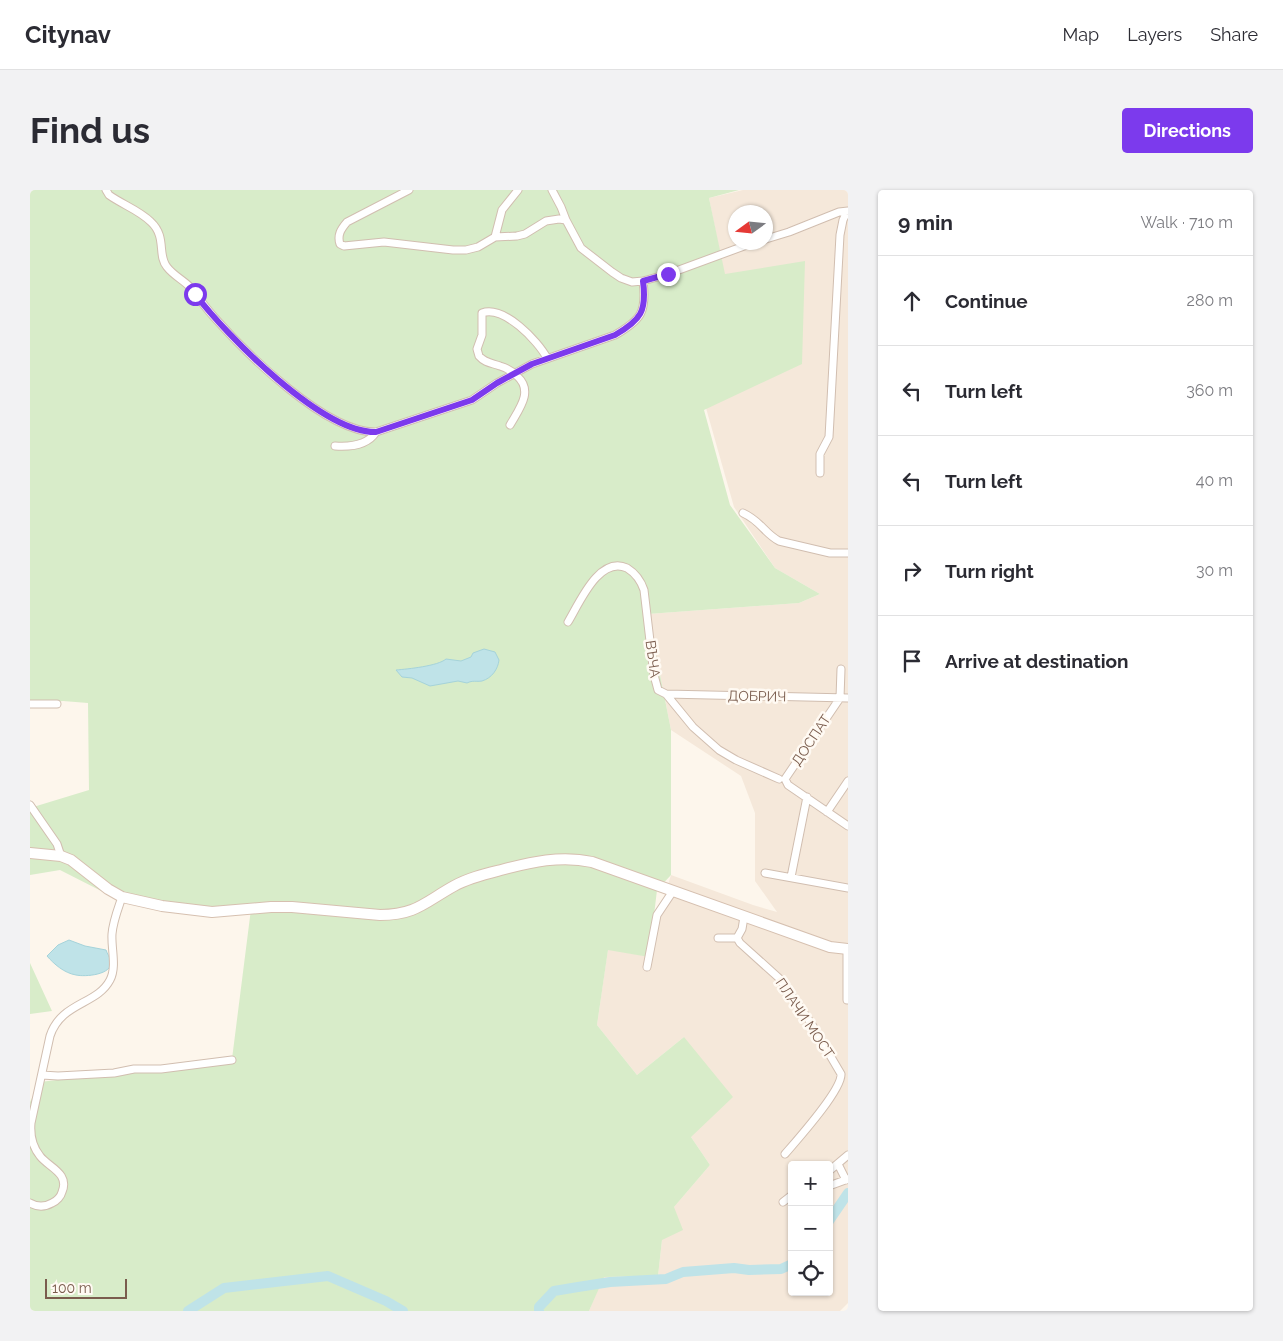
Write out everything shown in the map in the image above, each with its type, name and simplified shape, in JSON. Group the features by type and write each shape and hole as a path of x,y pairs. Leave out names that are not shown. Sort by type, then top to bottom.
{"street":[{"path":"106,190 112,198 152,222 161,239 163,262 167,268 183,280 215,318 277,378 325,414 358,430 376,432 472,400 515,374 547,358 600,342 626,329 642,312 645,304 643,281"},
{"path":"409,190 347,222 340,230 338,238 340,244 344,246 384,242 466,250 478,247 495,237 517,236 546,221 566,220"},
{"path":"495,237 502,210 518,190"},
{"path":"552,190 577,243 598,263 621,278 632,282 668,274 732,250"},
{"path":"773,237 839,212 847,212 840,235 829,437 820,454 820,473"},
{"path":"510,425 524,400 526,393 524,383 506,368 485,362 479,356 478,350 482,328 481,316 483,312 508,318 531,336 547,358"},
{"path":"334,446 346,447 359,444 372,438 376,432"},
{"path":"743,513 761,524 773,538 779,541 830,552 848,553"},
{"name":"ВЪЧА","path":"568,622 592,582 603,570 618,566 631,571 639,580 644,590 655,681 658,690 666,694 693,727 718,750 782,780 848,826"},
{"path":"840,698 841,668"},
{"name":"ДОБРИЧ","path":"666,694 848,698"},
{"name":"ДОСПАТ","path":"782,780 786,778 840,698"},
{"path":"30,704 56,704"},
{"path":"828,812 848,781"},
{"path":"791,877 807,797"},
{"path":"30,805 57,844 61,856"},
{"path":"30,853 61,856 76,864 108,889 122,897 162,906 212,912 276,907 380,916 394,915 413,910 454,886 476,876 515,866 560,858 592,862 830,947 847,949 847,1000"},
{"path":"766,873 848,888"},
{"path":"647,967 657,915 674,892"},
{"path":"30,1203 39,1206 51,1204 59,1197 64,1188 61,1174 40,1157 31,1135 31,1123 53,1027 66,1012 97,993 109,982 112,970 112,932 122,897"},
{"path":"718,938 737,938 742,929 744,917"},
{"name":"ПЛАЧИ МОСТ","path":"737,938 740,943 780,979 811,1022 840,1074 839,1082 818,1116 785,1154"},
{"path":"42,1075 114,1073 134,1069 161,1069 232,1060"},
{"path":"833,1168 848,1156"},
{"path":"833,1184 847,1179 838,1164"},
{"path":"783,1202 788,1198"}],"shaded area":[{"path":"743,190 848,190 848,1303 840,1311 589,1311 603,1277 658,1276 662,1240 673,1208 710,1165 691,1137 684,1037 637,1075 597,1025 608,949 646,956 671,875 777,912 755,881 755,813 741,776 671,730 648,614 799,603 820,594 775,568 734,507 706,408 724,274 709,198"}],"green space":[{"path":"30,190 739,190 709,198 725,274 805,261 802,364 704,410 730,505 775,568 820,594 799,603 648,614 671,730 671,875 657,890 649,957 608,950 597,1025 637,1075 684,1037 733,1097 691,1137 710,1165 674,1207 683,1230 662,1240 658,1276 604,1277 589,1311 30,1311 30,1102 40,1082 232,1059 251,909 212,912 121,901 60,870 30,875 30,808 89,790 88,703 63,701 30,705"},
{"path":"30,963 52,1011 30,1014"}],"water":[{"path":"484,649 495,652 499,660 494,673 482,681 467,683 458,681 430,686 412,678 402,677 396,670 430,665 446,659 461,661 471,657 473,653"},
{"path":"69,940 85,946 106,950 111,961 108,969 98,974 86,976 72,974 56,965 47,956 58,945"}],"waterway":[{"path":"833,1215 848,1193"},
{"path":"539,1311 539,1307 554,1291 610,1282 666,1279 683,1272 734,1268 749,1270 781,1269 788,1266"},
{"path":"188,1311 224,1288 328,1276 386,1301 403,1311"}],"route":[{"path":"195,294 215,318 253,356 300,397 325,414 348,426 367,432 376,432 472,400 484,394 497,383 532,364 600,342 615,335 626,329 642,312 645,304 643,281 668,274"}]}
